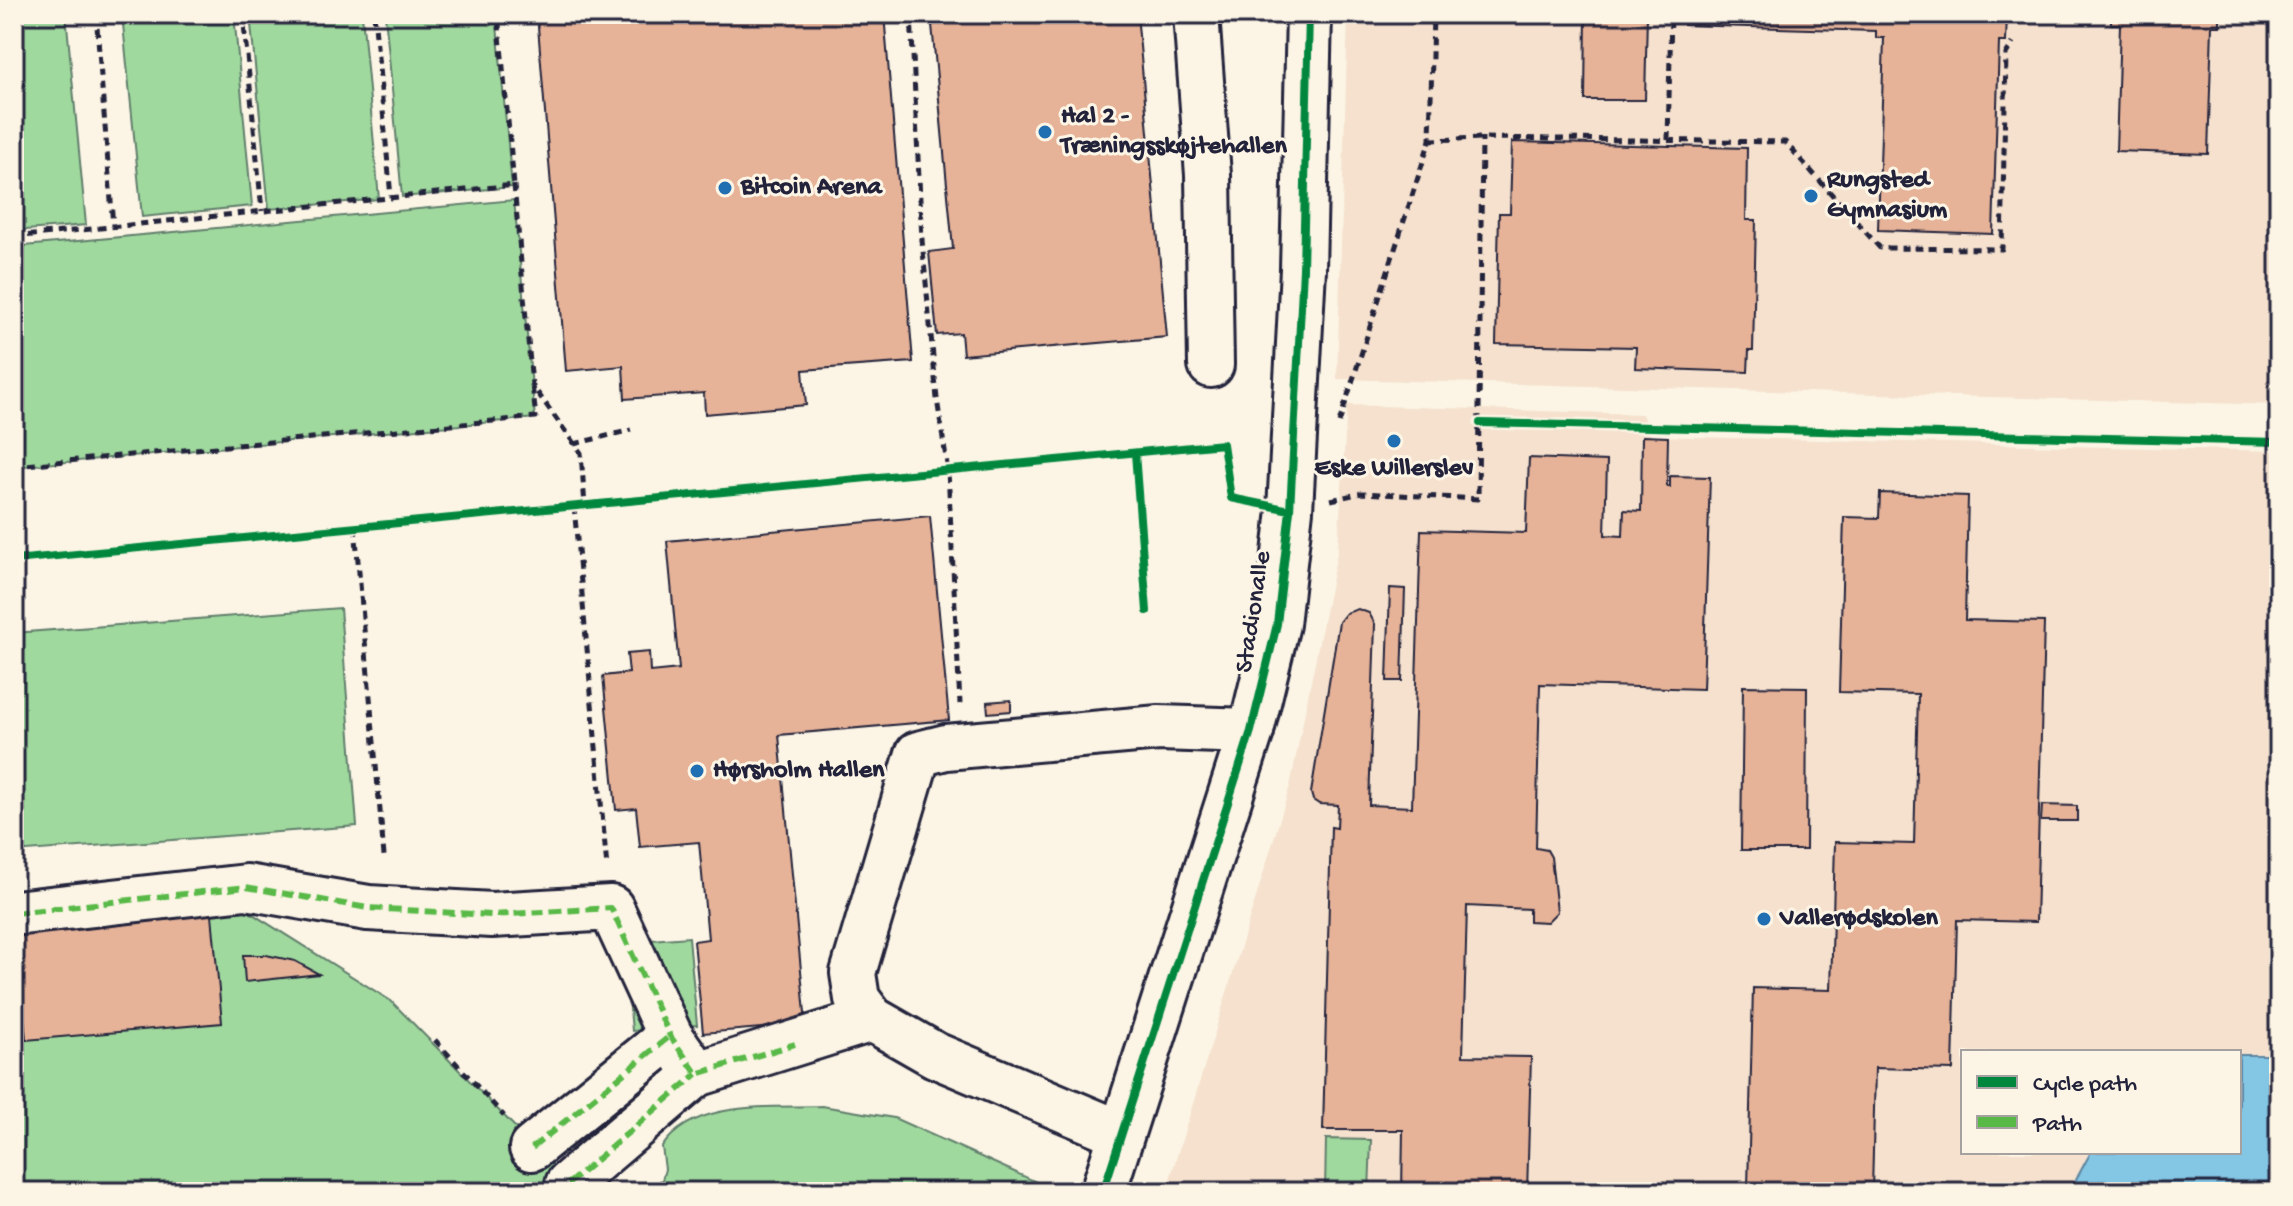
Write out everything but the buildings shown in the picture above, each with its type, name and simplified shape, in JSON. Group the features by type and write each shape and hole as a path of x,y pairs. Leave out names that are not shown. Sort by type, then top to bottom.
{"street":[{"path":"1196,14 1208,175 1211,365"},
{"name":"Stadionalle","path":"1103,1192 1251,731 1277,624 1290,510 1303,269 1309,14"},
{"path":"1120,1133 935,1055 872,1019 857,999 853,973 918,754 962,745 1159,728 1251,731"},
{"path":"14,913 246,887 368,908 492,915 611,908 670,1036 697,1074"},
{"path":"568,1184 697,1074 872,1019"},
{"path":"532,1148 670,1036"}],"path":[{"path":"96,14 113,226"},
{"path":"243,14 262,211"},
{"path":"374,14 391,197"},
{"path":"14,466 536,417 498,14"},
{"path":"911,14 922,240 937,399 948,471 962,745"},
{"path":"1294,439 1336,433 1430,140 1433,14"},
{"path":"1668,140 1671,14"},
{"path":"1430,140 1482,137 1785,142 1880,248 2002,249 2006,54 2013,43"},
{"path":"1362,493 1478,499 1482,137"},
{"path":"14,237 514,185"},
{"path":"532,385 581,453 585,506"},
{"path":"1480,423 1496,423"},
{"path":"574,444 631,430"},
{"path":"933,472 964,469"},
{"path":"558,508 601,504"},
{"path":"574,506 611,908"},
{"path":"340,529 371,526"},
{"path":"355,527 384,856"}],"shaded area":[{"name":"Rungsted Gymnasium","path":"1348,14 2279,14 2279,405 1337,379"},
{"name":"Vallerødskolen","path":"1347,405 1642,414 1651,436 2279,451 2279,1120 2241,1115 2241,1050 1961,1050 1961,1154 2151,1154 2143,1192 1166,1192 1290,786 1338,548"}],"green space":[{"path":"14,14 66,14 86,225 14,231"},
{"path":"122,14 234,14 252,206 142,217"},
{"path":"250,14 362,14 379,199 269,209"},
{"path":"385,14 496,14 512,187 402,197"},
{"path":"514,200 535,418 14,467 14,247"},
{"path":"340,608 357,826 14,852 14,633"},
{"path":"224,896 391,1001 579,1192 14,1192 14,918"},
{"path":"689,937 697,1025 632,1031 624,942"},
{"path":"822,1106 894,1118 1041,1184 1039,1192 643,1190 662,1180 665,1169 662,1147 676,1132 693,1121 734,1109"},
{"path":"1326,1139 1371,1140 1369,1192 1325,1192"}],"water":[{"path":"2241,1055 2279,1055 2279,1192 2072,1192 2090,1154 2241,1154"}],"marked path":[{"path":"14,913 246,887 368,908 492,915 611,908 670,1036 697,1074 795,1044"},
{"path":"532,1148 670,1036"},
{"path":"568,1184 697,1074"}],"cycle path":[{"path":"1103,1192 1251,731 1277,624 1290,510 1303,269 1309,14"},
{"path":"1480,423 2279,442"},
{"path":"14,560 1223,444 1231,498 1290,510"},
{"path":"1135,453 1147,611"}],"place":[{"name":"Hal 2 - Træningsskøjtehallen","path":"1045,132"},
{"name":"Bitcoin Arena","path":"725,188"},
{"name":"Rungsted Gymnasium","path":"1811,196"},
{"name":"Eske Willerslev","path":"1394,441"},
{"name":"Hørsholm Hallen","path":"697,771"},
{"name":"Vallerødskolen","path":"1764,919"}]}
